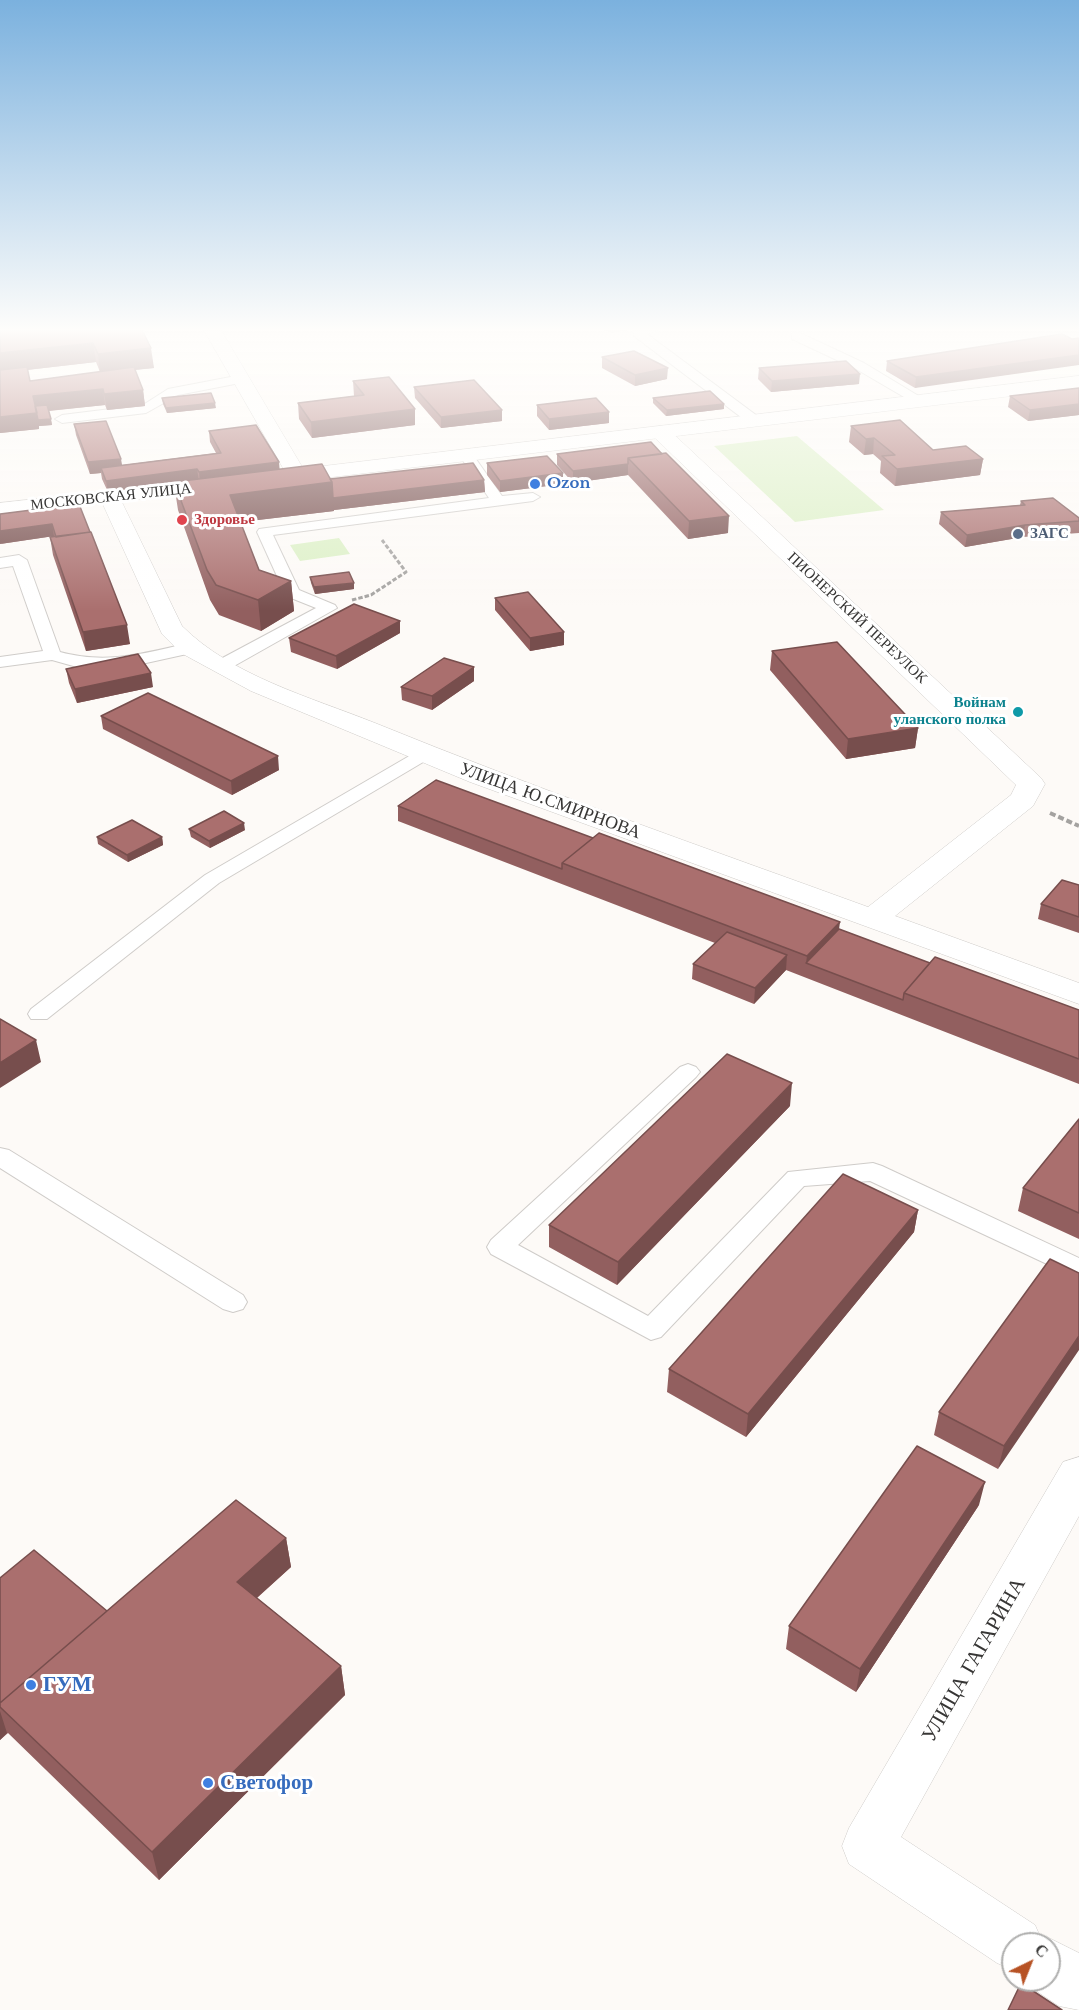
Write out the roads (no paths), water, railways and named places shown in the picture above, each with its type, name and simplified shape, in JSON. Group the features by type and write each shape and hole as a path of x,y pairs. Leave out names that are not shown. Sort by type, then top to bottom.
{"street":[{"path":"267,424 297,475"},
{"path":"261,480 732,424"},
{"name":"ПИОНЕРСКИЙ ПЕРЕУЛОК","path":"660,432 1020,771 1031,784 1023,800 872,919"},
{"name":"МОСКОВСКАЯ УЛИЦА","path":"0,509 237,483"},
{"name":"УЛИЦА Ю.СМИРНОВА","path":"111,498 171,629 190,648 220,666 260,686 423,754 1079,993"},
{"name":"УЛИЦА ГАГАРИНА","path":"1001,1934 868,1846 1079,1475"},
{"path":"1061,1974 1079,1986"}],"lane":[{"path":"466,455 498,501"},
{"path":"220,666 329,608 292,593 264,532 533,497"},
{"path":"0,563 19,561 53,655"},
{"path":"0,662 53,655 84,664 118,664 190,648"},
{"path":"39,1014 212,879 423,754"},
{"path":"688,1072 500,1247 651,1330 797,1178 873,1172 1079,1269"},
{"path":"0,1156 233,1302"}],"place":[{"name":"Ozon","path":"535,484"},
{"name":"Здоровье","path":"182,520"},
{"name":"ЗАГС","path":"1018,534"},
{"name":"Войнам уланского полка","path":"1018,712"},
{"name":"ГУМ","path":"31,1685"},
{"name":"Светофор","path":"208,1783"}]}
